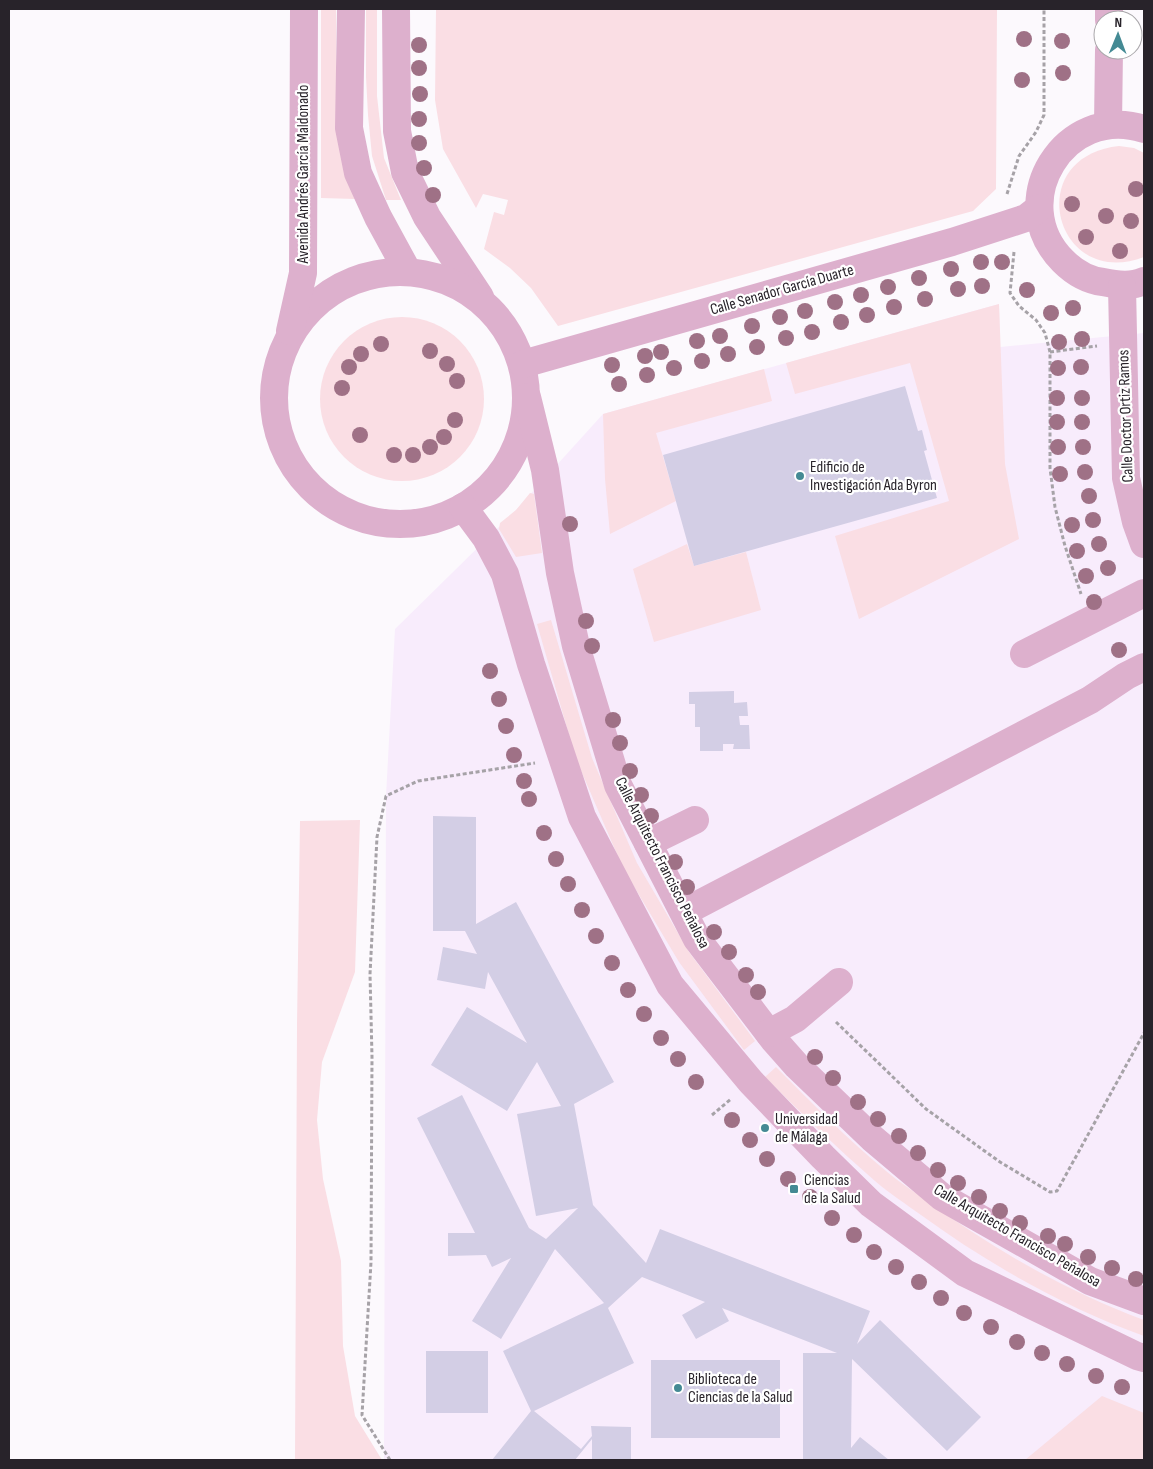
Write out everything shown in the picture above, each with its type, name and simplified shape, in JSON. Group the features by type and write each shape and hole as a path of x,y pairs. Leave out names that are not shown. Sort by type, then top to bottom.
{"street":[{"name":"Avenida Andrés García Maldonado","path":"288,338 303,273 304,9"},
{"path":"351,9 349,128 358,173 378,217 408,272"},
{"path":"396,9 397,131 405,172 427,217 485,304 504,326 523,364 527,397 521,437 502,472 486,492 463,507 435,519 393,524 352,514 316,492 290,460 276,420 275,378 280,359 288,338 310,309 338,288 372,275 408,272 435,277 461,287 485,304"},
{"path":"1108,125 1109,60"},
{"path":"1133,283 1092,280 1072,269 1055,253 1044,231 1039,208 1041,185 1050,163 1065,145 1085,132 1108,125 1132,124 1144,128"},
{"name":"Calle Senador García Duarte","path":"523,364 923,250 1026,218 1039,208"},
{"name":"Calle Doctor Ortiz Ramos","path":"1133,283 1126,478 1136,522 1144,544"},
{"name":"Calle Arquitecto Francisco Peñalosa","path":"527,397 545,470 560,573 576,646 618,785 697,939 769,1034 797,1066 872,1138 942,1197 1090,1281 1144,1302"},
{"path":"463,507 486,538 505,574 531,664 582,817 670,985 751,1082 871,1204 965,1273 1144,1358"},
{"path":"1024,654 1144,593"},
{"path":"684,912 1090,700 1126,676 1144,667"},
{"path":"648,843 695,820"},
{"path":"769,1034 795,1019 838,982"}],"path":[{"path":"1044,9 1044,116 1036,132 1019,156 1005,200 1014,256 1010,277 1010,294 1018,306 1036,320 1045,333 1050,352 1050,468 1055,507 1078,589 1092,620"},
{"path":"390,1460 362,1415 371,1262 372,1057 370,974 377,837 386,796 418,782 563,760"},
{"path":"831,1018 926,1109 1000,1162 1050,1192 1056,1191 1144,1033"},
{"path":"712,1115 751,1082"}],"shaded area":[{"path":"321,9 336,9 336,75 355,199 321,198"},
{"path":"366,9 377,9 377,96 384,158 401,200 386,200 372,156 366,77"},
{"path":"436,9 997,9 996,189 973,211 558,326 531,288 510,268 484,249 494,212 504,215 508,200 483,194 476,208 443,149 435,100"},
{"path":"1119,146 1134,148 1144,153 1144,257 1113,262 1089,256 1071,240 1061,218 1060,195 1069,173 1088,155"},
{"name":"Universidad de Málaga","path":"999,304 1000,347 1144,333 1144,1460 384,1460 386,796 395,629 516,510 603,414"},
{"path":"999,304 1005,464 1019,539 859,619 835,536 949,501 910,363 795,394 786,363"},
{"path":"394,317 410,317 433,323 448,331 460,341 470,353 478,368 484,391 484,407 478,430 470,445 460,457 448,467 433,475 410,481 394,481 371,475 356,467 334,445 324,423 320,407 320,391 326,368 334,353 356,331 378,321"},
{"path":"764,369 772,401 656,433 676,501 610,534 605,479 603,414"},
{"path":"530,493 534,494 542,553 516,557 499,529 500,523 516,510"},
{"path":"687,544 694,566 746,552 761,610 654,642 633,569"},
{"path":"551,620 592,758 637,863 689,952 755,1041 744,1050 679,962 623,868 576,759 537,624"},
{"path":"360,820 355,972 322,1062 317,1120 323,1179 341,1261 343,1346 355,1416 382,1460 295,1460 300,821"},
{"path":"776,1067 844,1134 901,1183 977,1235 1031,1268 1086,1296 1144,1320 1144,1336 1085,1312 1001,1268 892,1195 833,1143 765,1077"},
{"path":"1102,1396 1144,1413 1144,1460 1025,1460"}],"building":[{"name":"Edificio de Investigación Ada Byron","path":"905,386 918,431 922,430 927,450 924,451 937,498 694,566 663,455"},
{"path":"734,691 734,703 747,702 748,716 739,716 740,725 749,725 750,749 733,749 734,744 723,744 723,751 700,751 700,727 695,727 695,704 689,704 689,692"},
{"path":"433,816 476,817 476,924 516,902 614,1082 574,1104 593,1205 646,1263 660,1229 870,1311 857,1344 880,1320 981,1417 947,1451 852,1359 851,1448 860,1437 889,1460 803,1460 803,1353 837,1353 722,1308 729,1321 696,1339 682,1315 705,1302 642,1277 608,1308 634,1363 534,1411 581,1449 592,1436 591,1426 631,1427 631,1460 592,1460 592,1439 575,1460 492,1460 531,1411 503,1351 604,1303 555,1249 501,1339 472,1321 511,1258 492,1267 486,1255 448,1256 448,1233 475,1233 417,1118 462,1095 529,1228 546,1239 578,1208 536,1216 517,1114 561,1106 537,1062 507,1111 431,1065 467,1007 527,1043 488,972 485,989 437,980 443,947 477,954 465,931 433,931"},
{"path":"426,1351 488,1351 488,1413 426,1413"},
{"path":"651,1360 780,1360 780,1438 651,1438"}],"place":[{"name":"Edificio de Investigación Ada Byron","path":"800,476"},
{"name":"Universidad de Málaga","path":"765,1128"},
{"name":"Ciencias de la Salud","path":"794,1189"},
{"name":"Biblioteca de Ciencias de la Salud","path":"678,1388"}]}
